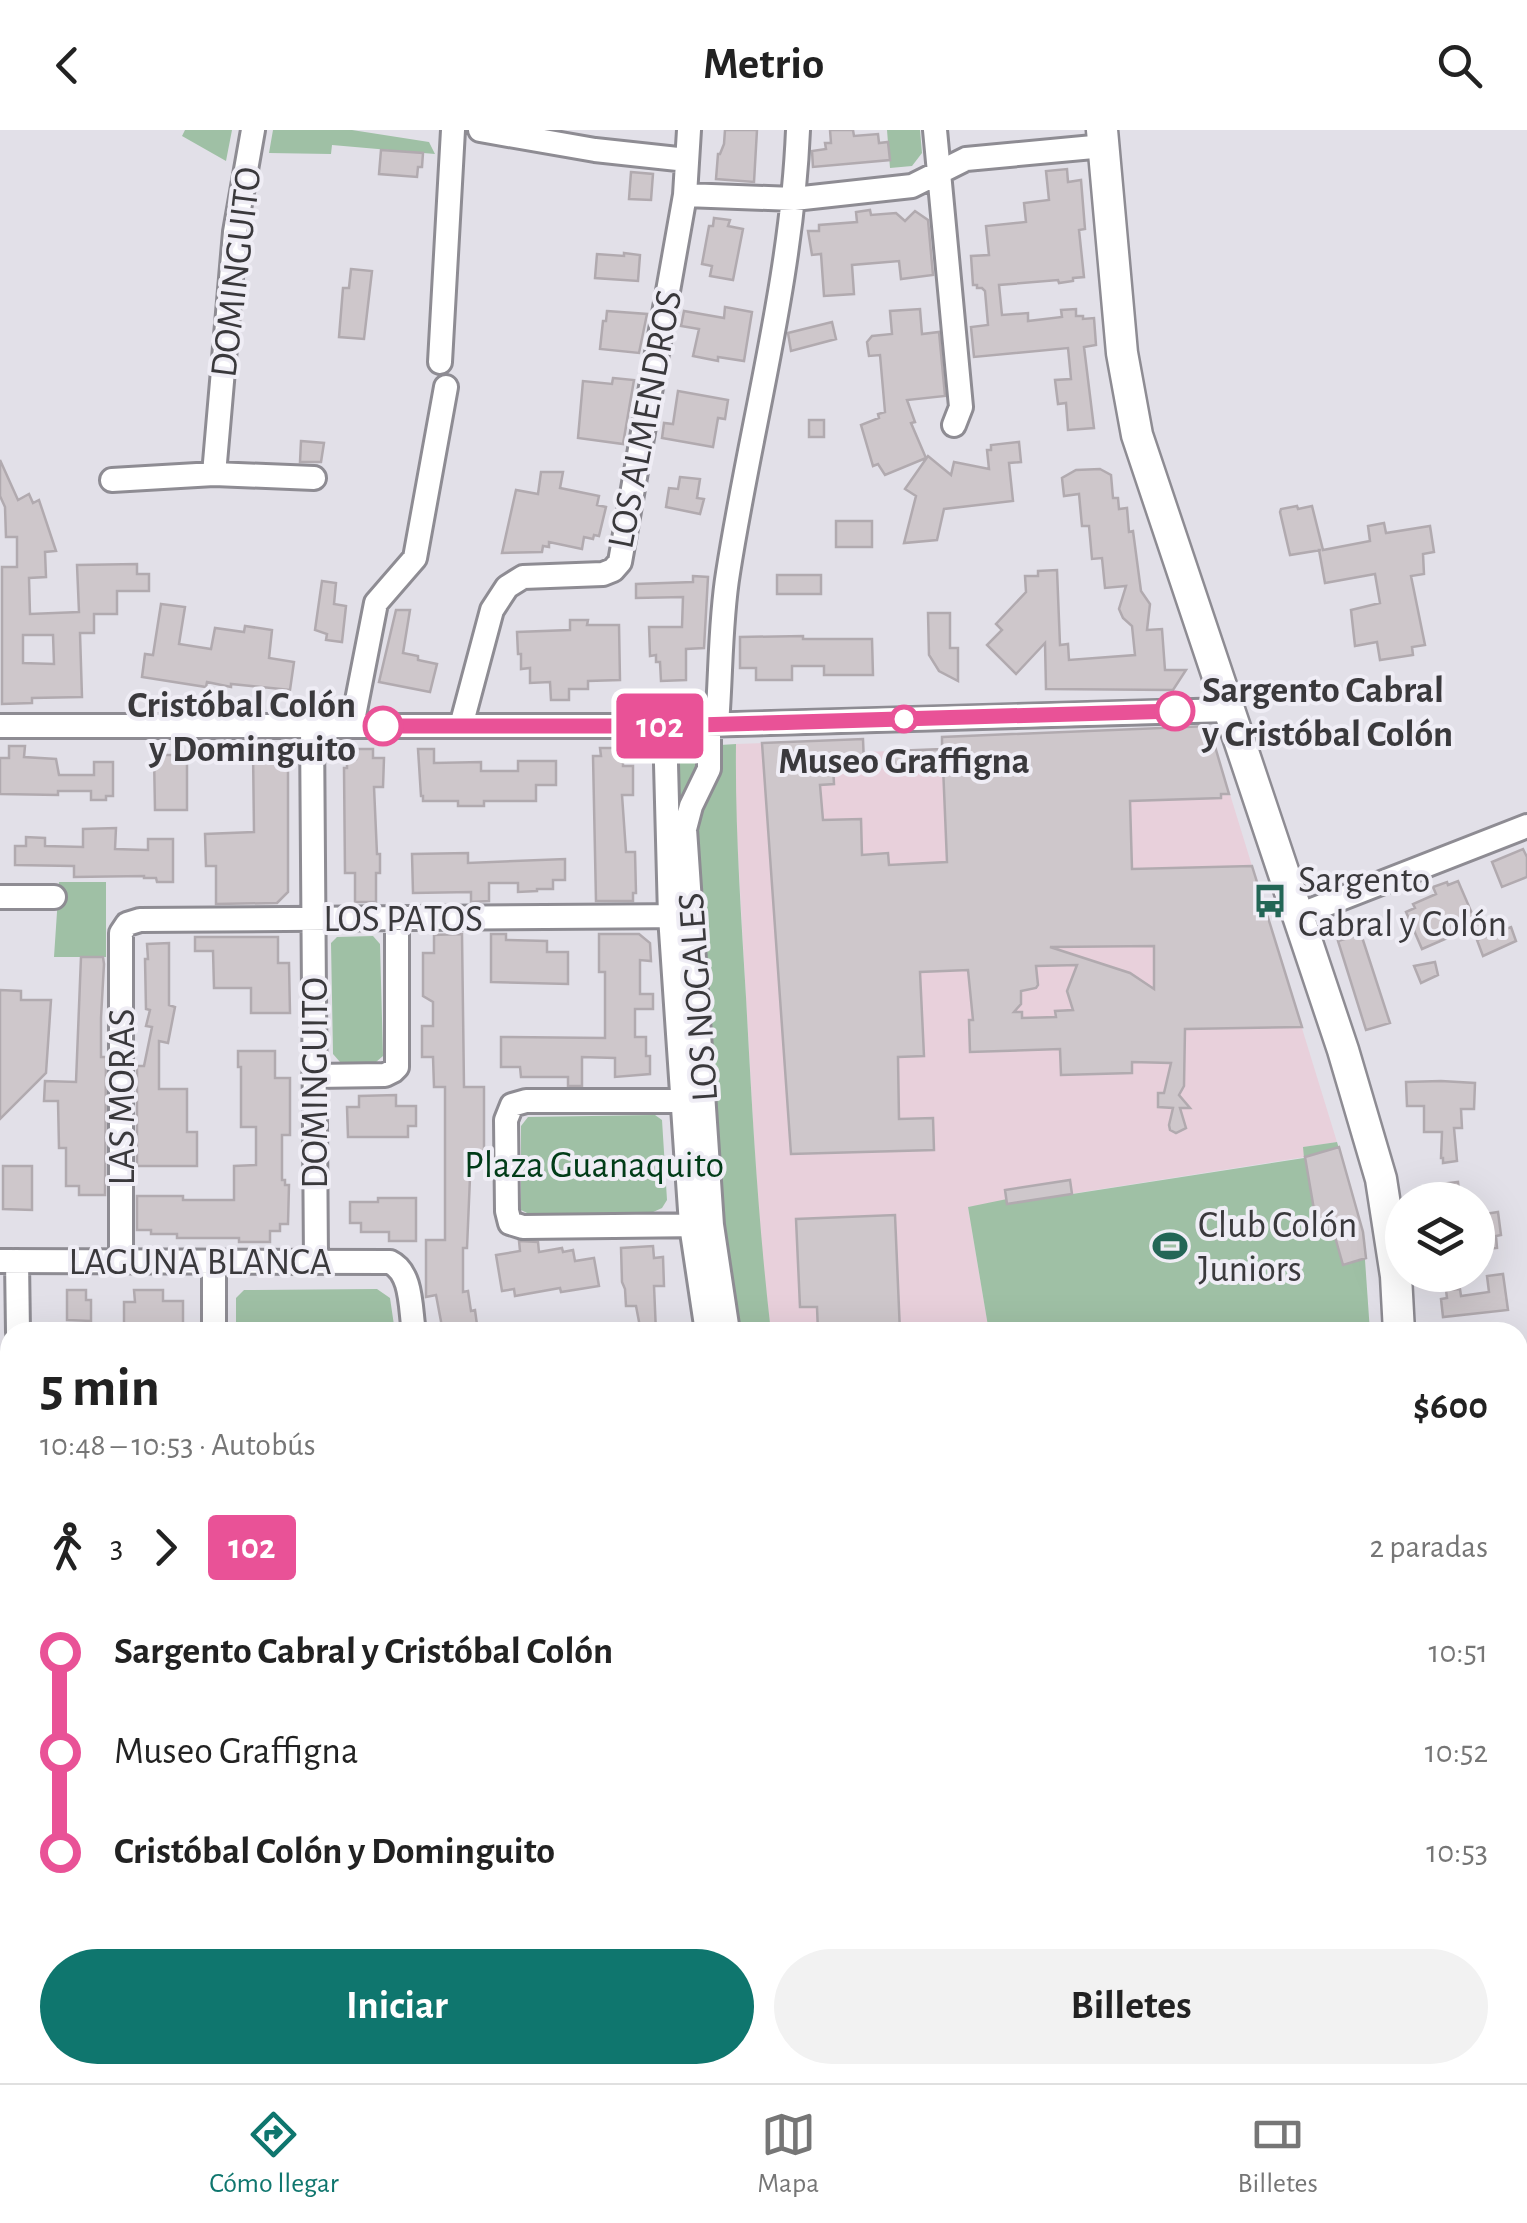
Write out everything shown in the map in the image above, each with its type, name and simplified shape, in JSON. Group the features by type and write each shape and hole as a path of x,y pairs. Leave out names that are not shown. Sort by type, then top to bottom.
{"main road":[{"path":"1103,138 1122,352 1138,435 1344,1050 1381,1179 1396,1276 1398,1322"}],"street":[{"name":"DOMINGUITO","path":"214,474 235,232 253,130"},
{"path":"440,362 453,130"},
{"path":"480,130 596,150 687,160"},
{"name":"LOS ALMENDROS","path":"461,726 492,610 507,587 523,577 602,574 620,562 685,195 689,130"},
{"name":"LOS NOGALES","path":"681,916 686,829 690,806 709,769 727,577 794,199 798,130"},
{"path":"935,130 961,407 954,425"},
{"path":"685,195 794,199 912,186 966,159 1103,138"},
{"path":"352,726 376,603 415,558 446,386"},
{"path":"112,480 214,474 314,478"},
{"path":"0,726 664,726 1229,710"},
{"name":"DOMINGUITO","path":"312,726 316,1261"},
{"name":"LOS NOGALES","path":"664,726 681,916 707,1322"},
{"path":"1299,916 1527,826"},
{"path":"0,897 54,898"},
{"name":"LOS PATOS","path":"121,934 127,924 140,920 681,916"},
{"path":"314,1076 384,1075 397,1067 397,918"},
{"name":"LAS MORAS","path":"121,934 121,1261"},
{"path":"693,1101 526,1101 512,1105 506,1120 507,1211 510,1223 523,1227 702,1225"},
{"name":"LOS NOGALES","path":"702,1225 726,1322"},
{"path":"9,1261 17,1322"},
{"name":"LAGUNA BLANCA","path":"9,1261 384,1261 399,1267 406,1280 412,1322"},
{"path":"214,1261 214,1322"}],"shaded area":[{"path":"1209,726 1337,1142 1304,1147 1305,1157 968,1207 987,1322 770,1322 753,1123 735,802 736,744 863,739 864,752 942,749 942,737"}],"green space":[{"path":"185,130 232,130 226,161 182,136"},
{"path":"273,130 352,130 429,142 435,154 332,145 331,154 269,153"},
{"path":"887,130 920,130 922,153 912,166 890,168"},
{"path":"736,744 751,1081 770,1322 736,1322 722,1208 696,821 720,745"},
{"path":"703,745 683,901 675,746"},
{"path":"59,882 106,882 106,957 54,957"},
{"path":"373,936 380,944 383,1056 376,1062 340,1062 333,1054 331,943 337,937"},
{"name":"Plaza Guanaquito","path":"655,1115 662,1120 667,1200 662,1208 651,1213 529,1214 521,1210 521,1126 528,1117"},
{"name":"Club Colón Juniors","path":"1337,1142 1363,1231 1369,1322 987,1322 968,1207 1304,1158 1303,1147"},
{"path":"377,1289 390,1298 394,1322 236,1322 236,1298 244,1290"}],"building":[{"path":"725,130 757,130 754,182 716,179"},
{"path":"830,130 853,130 854,136 878,134 879,143 888,142 890,160 813,167 812,151 826,149 825,143 831,143"},
{"path":"381,150 423,153 417,177 379,174"},
{"path":"1067,169 1068,182 1081,180 1085,229 1079,230 1084,277 1059,283 1058,280 999,285 1002,315 1028,313 1028,321 1062,317 1061,310 1076,309 1076,316 1094,318 1096,345 1084,347 1094,428 1068,430 1066,403 1058,404 1055,380 1071,379 1068,348 974,357 971,327 988,325 985,291 973,285 971,256 989,255 986,226 1026,222 1024,203 1049,200 1046,171"},
{"path":"631,172 653,174 651,200 629,199"},
{"path":"870,210 871,215 896,213 905,221 915,211 928,220 933,275 901,279 899,261 852,265 854,294 824,296 821,254 812,255 808,231 819,231 819,225 857,222 856,212"},
{"path":"714,218 730,220 728,226 743,229 733,280 710,276 712,266 702,264"},
{"path":"597,254 640,255 638,281 595,278"},
{"path":"351,269 372,271 364,339 339,337 343,288 349,288"},
{"path":"725,307 752,312 744,361 693,356 699,329 681,326 684,311 724,318"},
{"path":"920,309 922,334 939,332 945,396 907,400 915,422 911,423 926,458 885,475 878,464 873,466 861,425 885,412 880,355 869,356 867,342 872,336 892,334 890,311"},
{"path":"607,311 647,314 639,353 600,349"},
{"path":"832,322 836,339 791,351 788,333"},
{"path":"613,378 634,380 623,444 578,438 583,381 612,384"},
{"path":"678,391 728,400 725,419 718,418 713,447 662,438 664,423 673,424"},
{"path":"809,420 824,420 824,437 809,437"},
{"path":"301,441 324,443 321,462 300,462"},
{"path":"1019,442 1021,462 1009,463 1013,501 944,509 937,540 904,543 916,496 905,489 928,456 951,475 954,462 989,469 987,450 991,450 991,445"},
{"path":"0,460 18,500 29,494 33,503 39,500 56,551 45,552 46,577 29,578 30,614 79,612 77,565 137,564 137,574 149,574 149,591 117,591 117,614 94,614 94,633 80,633 82,697 32,698 32,703 2,704 2,567 17,567 17,537 6,537 5,507 0,496","holes":["23,635 53,635 54,664 23,663"]},
{"path":"1100,469 1111,475 1113,498 1118,498 1119,509 1127,508 1141,591 1150,604 1147,630 1162,629 1165,670 1186,670 1173,690 1046,689 1045,643 1016,674 987,645 1002,630 996,624 1026,592 1025,576 1057,570 1060,645 1068,644 1069,660 1135,655 1132,626 1119,609 1126,586 1105,588 1102,558 1092,559 1089,526 1082,526 1079,494 1064,496 1062,478 1076,470"},
{"path":"541,472 563,472 560,488 599,496 597,505 606,507 599,536 584,537 582,549 549,542 542,552 502,553 516,490 538,494"},
{"path":"680,477 700,479 697,498 704,499 700,514 666,507 669,488 678,489"},
{"path":"1312,506 1323,550 1370,541 1368,526 1384,523 1386,533 1430,526 1434,552 1423,554 1424,574 1411,576 1425,645 1412,647 1413,655 1380,660 1377,642 1355,646 1351,610 1380,603 1375,574 1325,583 1319,550 1290,555 1280,512"},
{"path":"836,521 872,521 872,547 836,547"},
{"path":"777,575 821,575 821,594 777,594"},
{"path":"693,576 708,577 704,648 686,649 686,680 661,681 660,662 656,662 656,655 650,656 649,627 682,627 683,597 636,598 636,584 693,582"},
{"path":"322,581 336,583 334,604 346,606 342,642 326,640 327,634 315,630"},
{"path":"161,604 185,607 179,644 211,649 215,628 244,632 245,626 272,630 269,658 294,662 290,690 207,682 206,687 142,677 145,654 153,655"},
{"path":"396,610 410,610 403,653 437,664 430,692 379,682"},
{"path":"928,613 950,613 950,648 958,648 958,681 939,671 929,655"},
{"path":"570,620 588,620 587,625 619,625 620,680 588,681 588,689 569,689 569,700 551,700 550,682 530,683 530,668 521,669 517,632 570,630"},
{"path":"740,637 872,639 873,675 824,675 824,666 792,666 792,680 756,680 756,668 740,668"},
{"path":"1209,726 1229,794 1221,794 1221,798 1130,801 1132,869 1252,866 1302,1027 1185,1029 1184,1086 1179,1095 1190,1108 1180,1108 1186,1128 1176,1133 1169,1125 1173,1108 1158,1107 1158,1093 1164,1093 1171,1063 1132,1062 1132,1073 1061,1075 1060,1049 970,1052 969,1020 973,1020 968,970 920,972 924,1056 898,1057 899,1119 933,1118 934,1150 791,1154 762,743 863,739 864,764 833,765 834,784 820,785 823,820 861,819 862,855 888,853 889,865 947,862 943,766 895,767 894,751 942,749 942,737","holes":["1154,946 1154,989 1130,973 1050,947","1077,965 1067,991 1073,1010 1055,1011 1056,1017 1022,1018 1022,1012 1014,1012 1021,1004 1021,991 1038,985 1036,966"]},
{"path":"9,746 25,746 24,757 56,759 59,775 94,775 94,762 113,762 113,796 91,800 91,791 0,794 0,758 9,758"},
{"path":"600,748 623,748 623,766 633,766 633,795 622,795 626,852 635,852 633,901 596,901 593,756 601,756"},
{"path":"357,749 373,749 373,758 384,758 383,787 374,787 380,854 376,902 355,902 355,873 345,873 344,768 347,758 356,759"},
{"path":"418,749 434,749 434,763 481,762 481,771 518,771 518,761 556,761 556,785 536,785 536,801 484,801 484,806 458,806 458,801 423,801"},
{"path":"253,750 276,750 288,762 288,892 277,903 216,904 216,866 206,866 205,834 254,832"},
{"path":"154,755 187,755 187,810 155,810"},
{"path":"116,828 115,849 148,850 148,839 173,839 173,882 157,882 156,878 144,876 74,877 74,866 15,865 15,846 26,846 26,837 45,838 45,846 83,847 83,829"},
{"path":"1523,849 1527,877 1502,887 1492,862"},
{"path":"468,853 468,863 565,859 565,880 553,880 553,889 518,892 518,883 489,883 489,901 471,902 471,892 413,893 412,854"},
{"path":"1458,881 1477,925 1422,949 1406,912 1415,908 1413,904 1436,894 1433,887"},
{"path":"1511,927 1516,941 1483,956 1477,940"},
{"path":"462,934 464,1087 484,1087 484,1153 471,1154 467,1248 463,1248 463,1292 468,1291 477,1322 441,1322 436,1295 426,1297 426,1240 445,1240 445,1087 434,1087 433,1057 422,1057 422,1026 433,1026 433,1002 423,996 423,953 434,953 434,935"},
{"path":"491,934 506,934 506,940 547,941 547,952 568,952 568,984 491,982"},
{"path":"599,934 639,934 650,943 651,961 640,960 640,994 653,994 653,1009 635,1009 635,1037 646,1037 650,1074 615,1077 615,1058 582,1057 582,1086 568,1086 568,1077 521,1077 520,1067 501,1067 501,1037 605,1038 605,972 599,972"},
{"path":"1361,934 1390,1023 1366,1030 1338,941"},
{"path":"195,937 278,937 278,963 289,963 290,1013 251,1013 251,988 214,988 213,951 195,951"},
{"path":"169,943 169,1005 175,1007 168,1043 159,1041 159,1089 187,1089 187,1132 197,1132 197,1166 137,1166 137,1066 144,1066 152,1027 146,1026 150,1010 146,1009 147,944"},
{"path":"81,957 103,957 104,964 101,1057 106,1057 105,1195 79,1195 79,1186 66,1186 66,1148 59,1148 58,1101 44,1101 45,1081 76,1082"},
{"path":"1435,962 1438,975 1421,983 1414,966"},
{"path":"0,990 21,991 21,1000 51,1000 46,1073 0,1119"},
{"path":"238,1051 275,1051 275,1078 290,1078 290,1135 282,1135 282,1180 289,1185 288,1224 280,1224 280,1231 270,1231 270,1242 177,1238 177,1234 137,1230 137,1196 234,1200 234,1166 256,1165 256,1127 241,1127"},
{"path":"1406,1082 1475,1083 1474,1109 1461,1109 1462,1128 1454,1128 1457,1161 1443,1163 1442,1132 1424,1132 1424,1106 1407,1106"},
{"path":"396,1095 396,1106 416,1106 416,1126 408,1126 408,1137 348,1137 347,1107 359,1107 359,1096"},
{"path":"1339,1147 1363,1232 1366,1258 1343,1265 1333,1230 1318,1233 1305,1157"},
{"path":"3,1166 32,1166 32,1210 3,1209"},
{"path":"1070,1180 1072,1194 1007,1204 1005,1190"},
{"path":"378,1198 416,1198 416,1241 389,1241 389,1232 361,1232 361,1223 350,1223 350,1202 378,1202"},
{"path":"1495,1212 1498,1212 1501,1235 1496,1236 1495,1248"},
{"path":"895,1215 900,1322 818,1322 817,1307 800,1307 796,1219"},
{"path":"519,1241 538,1242 539,1252 573,1250 575,1261 594,1258 599,1286 515,1296 514,1289 502,1291 496,1255 520,1251"},
{"path":"653,1246 654,1258 663,1257 664,1286 654,1286 656,1322 639,1322 636,1306 626,1306 621,1248"},
{"path":"1503,1274 1508,1310 1443,1317 1441,1299 1447,1298 1446,1292 1460,1292 1461,1296 1495,1292 1495,1275"},
{"path":"67,1290 86,1290 86,1300 91,1300 91,1321 67,1320"},
{"path":"134,1290 163,1290 163,1301 183,1301 183,1322 124,1322 124,1302 135,1302"}],"bus line":[{"name":"102","path":"383,726 664,726 1175,711"}],"place":[{"name":"Sargento Cabral y Cristóbal Colón","path":"1175,711"},
{"name":"Museo Graffigna","path":"904,719"},
{"name":"Cristóbal Colón y Dominguito","path":"383,726"},
{"name":"Sargento Cabral y Colón","path":"1270,901"},
{"name":"Club Colón Juniors","path":"1170,1246"}]}
